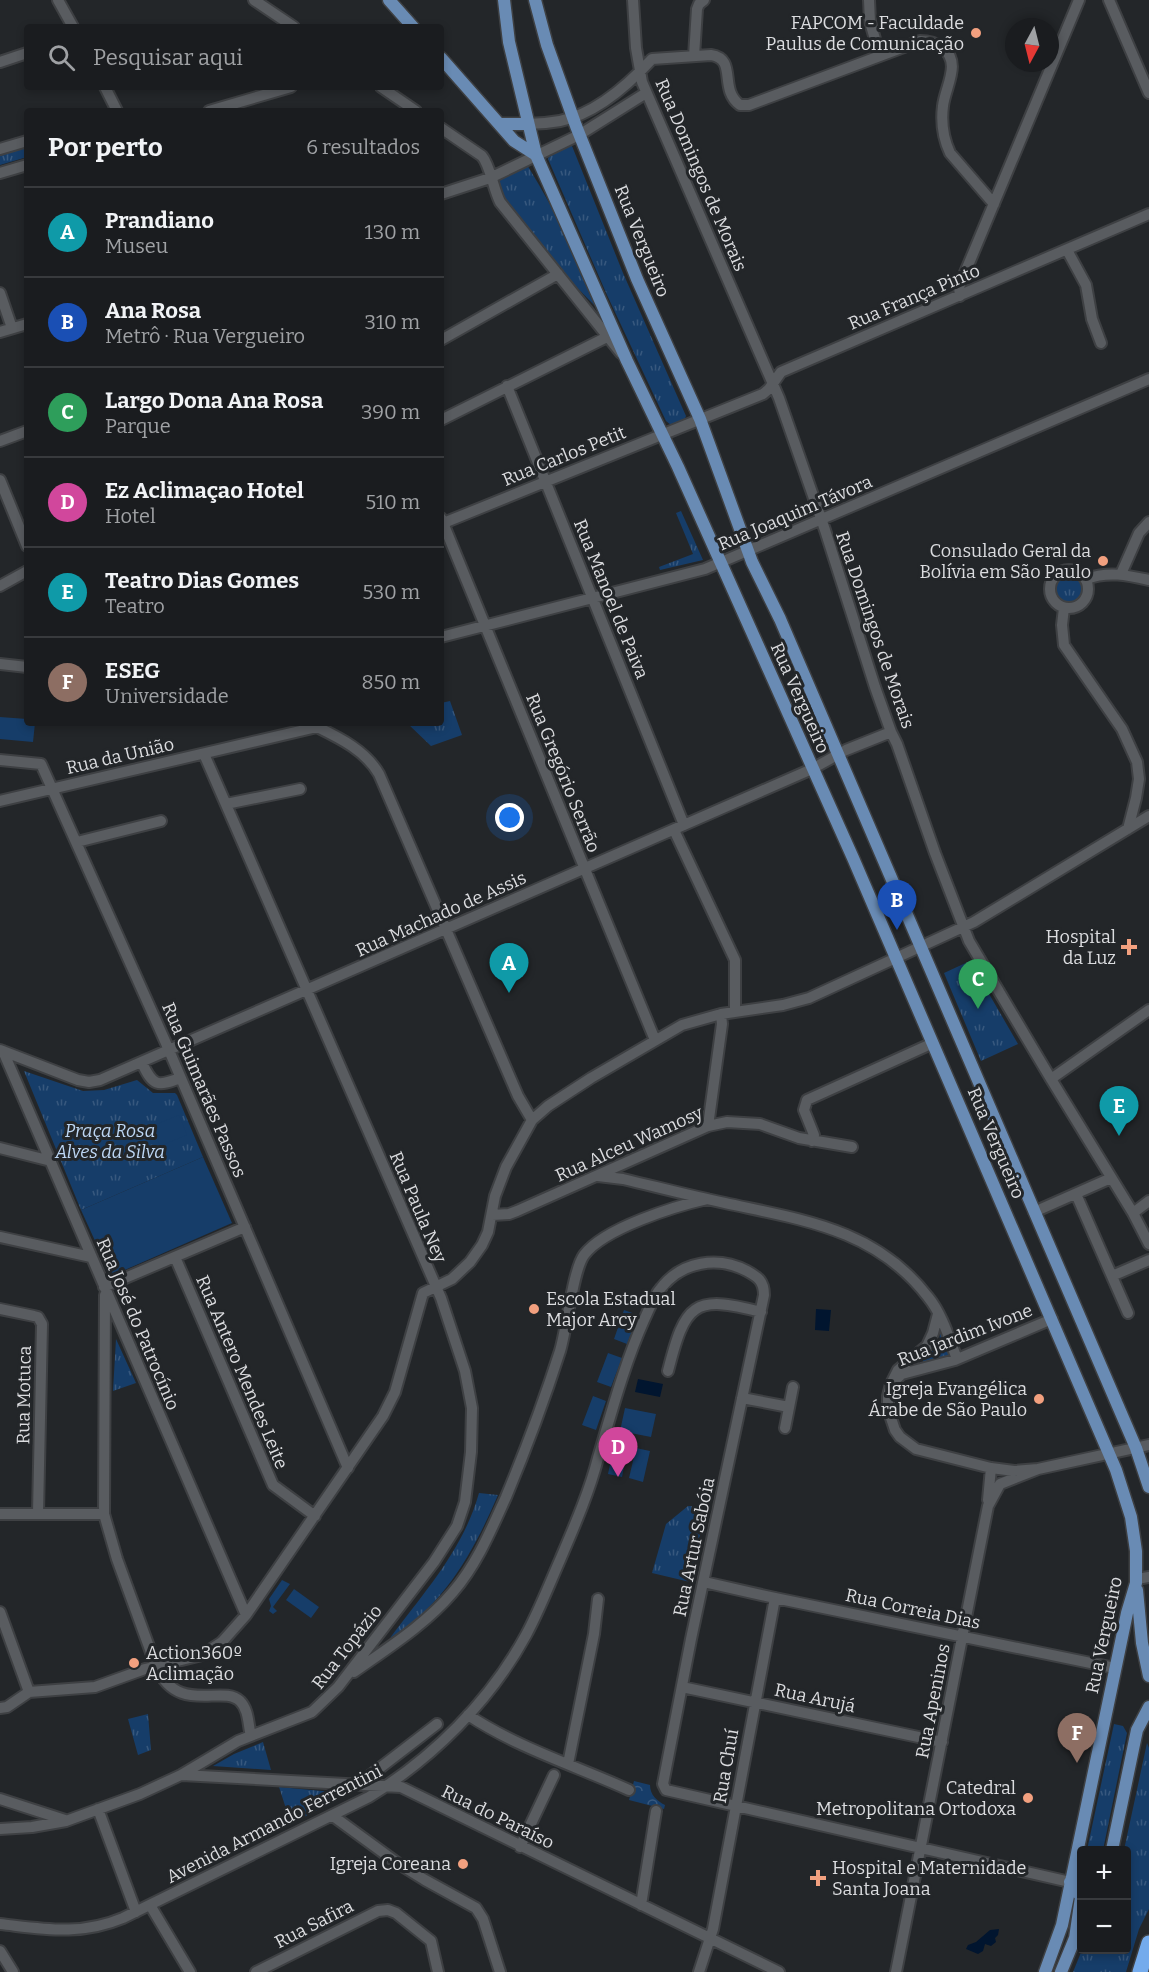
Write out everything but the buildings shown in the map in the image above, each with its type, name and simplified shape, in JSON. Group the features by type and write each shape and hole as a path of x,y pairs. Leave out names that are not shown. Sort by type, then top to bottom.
{"highway":[{"path":"1140,1972 1149,1943"}],"main road":[{"path":"389,0 410,24"},
{"name":"Rua Vergueiro","path":"504,0 509,42 536,155 897,958 1052,1318 1125,1495 1141,1579 1127,1613 1059,1933 1045,1972"},
{"name":"Rua Vergueiro","path":"536,0 547,45 572,118 637,279 700,419 748,552 780,619 1136,1448 1149,1487"},
{"path":"444,61 514,141 536,155"},
{"path":"499,124 527,124"},
{"path":"1141,1579 1142,1643 1149,1676"},
{"path":"1113,1846 1137,1730 1149,1707"},
{"path":"1070,1882 1081,1897 1075,1938"},
{"path":"1061,1972 1077,1934"}],"street":[{"path":"58,0 71,24"},
{"path":"254,0 290,24"},
{"name":"Rua Domingos de Morais","path":"633,0 636,48 646,93 773,383 891,732 963,927 1051,1079 1133,1213 1149,1244"},
{"path":"694,56 697,9 704,0"},
{"path":"869,0 870,22 880,56"},
{"path":"960,296 958,287 1079,0"},
{"path":"1109,0 1149,93"},
{"path":"527,124 549,123 572,118 628,84 652,59 720,56 724,61 729,93 740,105 749,105 920,41 938,44 945,50 952,64 942,110 946,143 950,153 994,204"},
{"path":"0,62 24,54"},
{"path":"106,90 116,108"},
{"path":"219,108 281,90"},
{"path":"386,90 412,108"},
{"path":"444,193 490,178 579,135 646,93"},
{"name":"Rua Vergueiro","path":"444,130 487,161 490,178 500,201 627,361"},
{"path":"0,149 24,142"},
{"path":"0,172 24,167"},
{"name":"Rua França Pinto","path":"700,419 763,394 781,372 1149,214"},
{"path":"1067,250 1086,285 1092,319 1101,344"},
{"path":"444,338 558,274"},
{"path":"0,293 12,328"},
{"path":"0,332 24,325"},
{"path":"444,418 607,337"},
{"name":"Rua Joaquim Távora","path":"444,636 705,569 1149,379"},
{"name":"Rua Manoel de Paiva","path":"507,386 592,597 679,827 735,960 735,1012"},
{"name":"Rua Carlos Petit","path":"444,520 546,482 700,419"},
{"path":"0,441 24,432"},
{"path":"0,480 24,539"},
{"path":"1121,574 1142,528 1149,522"},
{"name":"Rua Gregório Serrão","path":"444,526 655,1040"},
{"path":"1072,570 1080,573 1086,579 1088,589 1085,599 1077,606 1064,608 1056,603 1050,594 1050,583 1061,571 1072,570"},
{"path":"0,586 24,573"},
{"path":"1086,579 1102,574 1121,574 1149,580"},
{"path":"1064,608 1062,631 1064,645 1122,729 1137,762 1139,779 1128,829"},
{"path":"0,664 24,667"},
{"name":"Rua da União","path":"0,801 204,754 309,726"},
{"path":"315,726 359,750 374,766 518,1096 532,1120"},
{"name":"Rua Machado de Assis","path":"1,1049 78,1080 89,1082 111,1076 812,769 837,755 891,732"},
{"name":"Rua Paula Ney","path":"28,1692 95,1687 156,1666 202,1655 222,1642 246,1615 390,1403 423,1293 436,1287 204,754"},
{"name":"Rua Guimarães Passos","path":"0,760 40,764 169,1050 348,1468"},
{"path":"226,804 300,789"},
{"path":"436,1287 453,1280 470,1262 488,1232 503,1173 532,1120 572,1090 682,1026 721,1014 783,1005 809,998 921,947 963,927 1149,816"},
{"path":"77,842 161,821"},
{"path":"1051,1079 1149,1010"},
{"path":"708,1126 722,1024 721,1014"},
{"path":"812,1141 814,1135 804,1110 807,1100 933,1043"},
{"name":"Rua José do Patrocínio","path":"1,1049 246,1615"},
{"path":"142,1063 155,1083 163,1084 180,1078"},
{"name":"Rua Alceu Wamosy","path":"492,1215 517,1211 708,1126 727,1122 760,1125 799,1138 852,1147"},
{"path":"0,1148 51,1161"},
{"path":"598,1176 623,1179 802,1220 861,1240 887,1256 927,1296 938,1314 957,1359"},
{"path":"1034,1212 1110,1178"},
{"path":"1076,1194 1128,1313"},
{"path":"343,1680 433,1612 453,1594 471,1570 488,1538 526,1449 545,1397 564,1338 578,1268 583,1257 593,1244 616,1232 668,1210 707,1199"},
{"path":"1133,1213 1149,1201"},
{"path":"245,1227 105,1288 104,1514 117,1559 156,1666 167,1684 186,1694 204,1697 225,1696 240,1700 245,1708 250,1736"},
{"path":"0,1237 91,1257"},
{"name":"Rua Antero Mendes Leite","path":"175,1257 273,1485 315,1516"},
{"path":"1112,1276 1149,1260"},
{"name":"Avenida Armando Ferrentini","path":"1,1927 84,1930 106,1925 333,1816 405,1774 468,1715 514,1656 536,1615 592,1481 626,1363 659,1290 685,1269 702,1263 723,1262 736,1265 758,1277 764,1288 761,1312"},
{"name":"Rua Topázio","path":"0,1829 32,1827 66,1821 140,1794 182,1775 238,1741 312,1712 343,1680 434,1562 451,1536 461,1517 468,1488 472,1408 467,1375 436,1287"},
{"path":"668,1371 680,1329 697,1308 717,1303 761,1312"},
{"name":"Rua Motuca","path":"0,1309 34,1316 42,1324 38,1513"},
{"name":"Rua Artur Sabóia","path":"736,1806 666,1790 663,1784 761,1312"},
{"path":"938,1314 927,1346 898,1370 888,1396 891,1422 900,1437 916,1449 991,1468 1014,1471 1038,1469 1149,1445"},
{"name":"Rua Jardim Ivone","path":"891,1384 902,1374 957,1359 1052,1318"},
{"path":"105,1349 111,1331 120,1325"},
{"path":"785,1428 793,1388"},
{"path":"742,1398 789,1407"},
{"name":"Rua Apeninos","path":"896,1972 988,1506 991,1468"},
{"name":"Rua Apeninos","path":"988,1506 1000,1484 1038,1469"},
{"path":"0,1514 104,1514"},
{"name":"Rua Correia Dias","path":"704,1582 1115,1668"},
{"name":"Rua Chuí","path":"699,1972 710,1939 775,1598"},
{"path":"568,1764 594,1634 598,1599"},
{"path":"0,1612 28,1692 7,1707 0,1708"},
{"path":"380,1631 378,1642 390,1646"},
{"name":"Rua Arujá","path":"682,1688 942,1742"},
{"path":"468,1715 493,1730 629,1790"},
{"path":"359,1784 437,1724"},
{"path":"208,1760 205,1767 217,1776"},
{"name":"Rua do Paraíso","path":"182,1775 401,1787 779,1972"},
{"path":"520,1846 554,1775"},
{"path":"370,1777 387,1786"},
{"path":"0,1799 66,1821"},
{"path":"736,1806 1070,1882"},
{"path":"98,1809 136,1912"},
{"path":"32,1827 36,1819 34,1810"},
{"path":"641,1905 656,1811"},
{"path":"333,1816 425,1881 476,1908 483,1919 500,1972"},
{"path":"150,1905 190,1972"},
{"name":"Rua Safira","path":"256,1972 378,1911 388,1910 396,1913 431,1941 438,1972"},
{"path":"0,1951 13,1972"}],"green space":[{"path":"570,145 686,416 684,421 671,425 666,421 607,295 548,159 550,154"},
{"path":"24,148 24,158 0,165 0,155"},
{"path":"526,163 565,233 596,307 550,260 504,203 495,180"},
{"path":"681,511 703,560 660,570 659,567 693,554 676,513"},
{"path":"1069,575 1079,579 1083,589 1079,599 1069,603 1059,599 1055,589 1059,579"},
{"path":"450,701 462,735 431,746 410,726 444,726 444,702"},
{"path":"0,717 24,719 24,726 35,726 33,742 0,739"},
{"path":"970,961 1018,1044 981,1061 944,973"},
{"name":"Praça Rosa Alves da Silva","path":"24,1071 83,1091 104,1090 137,1080 153,1093 175,1093 203,1157 81,1210"},
{"path":"179,1115 187,1135 160,1146 152,1126"},
{"path":"203,1157 232,1223 111,1276 81,1210"},
{"path":"624,1310 638,1315 627,1344 614,1339"},
{"path":"940,1334 942,1334 950,1356 923,1363 923,1360 939,1345"},
{"path":"116,1339 136,1383 113,1391"},
{"path":"608,1353 622,1358 611,1387 597,1382"},
{"path":"593,1396 606,1401 596,1430 582,1425"},
{"path":"625,1408 656,1414 651,1437 620,1431"},
{"path":"614,1444 628,1447 622,1477 608,1474"},
{"path":"636,1448 650,1451 643,1482 629,1478"},
{"path":"479,1493 498,1495 468,1556 442,1593 426,1610 390,1638 453,1552 472,1514"},
{"path":"688,1506 706,1507 690,1582 652,1573 666,1524"},
{"path":"282,1580 290,1584 273,1607 277,1611 273,1614 269,1611 271,1606 269,1599"},
{"path":"294,1589 319,1607 311,1618 286,1600"},
{"path":"148,1714 151,1750 138,1755 128,1719"},
{"path":"1114,1724 1123,1726 1127,1733 1104,1846 1088,1846"},
{"path":"263,1742 271,1770 213,1766 234,1754"},
{"path":"1147,1743 1149,1748 1149,1909 1139,1929 1126,1972 1073,1972 1080,1954 1131,1954 1131,1846 1125,1846"},
{"path":"634,1781 650,1785 654,1797 665,1805 664,1809 629,1800"},
{"path":"279,1787 344,1793 345,1795 291,1824"}],"shaded area":[{"path":"816,1309 831,1310 829,1331 815,1330"},
{"path":"638,1379 663,1384 660,1397 635,1392"},
{"path":"999,1929 995,1938 996,1942 991,1946 985,1944 983,1951 978,1954 966,1949 968,1945 976,1942 990,1930"}],"place":[{"name":"FAPCOM - Faculdade Paulus de Comunicação","path":"976,33"},
{"name":"Consulado Geral da Bolívia em São Paulo","path":"1103,561"},
{"name":"Ana Rosa","path":"897,930"},
{"name":"Hospital da Luz","path":"1129,947"},
{"name":"Prandiano","path":"509,993"},
{"name":"Largo Dona Ana Rosa","path":"978,1009"},
{"name":"Teatro Dias Gomes","path":"1119,1136"},
{"name":"Escola Estadual Major Arcy","path":"534,1309"},
{"name":"Igreja Evangélica Árabe de São Paulo","path":"1039,1399"},
{"name":"Ez Aclimaçao Hotel","path":"618,1477"},
{"name":"Action360º Aclimação","path":"134,1663"},
{"name":"ESEG","path":"1077,1763"},
{"name":"Catedral Metropolitana Ortodoxa","path":"1028,1798"},
{"name":"Igreja Coreana","path":"463,1864"},
{"name":"Hospital e Maternidade Santa Joana","path":"818,1878"}]}
